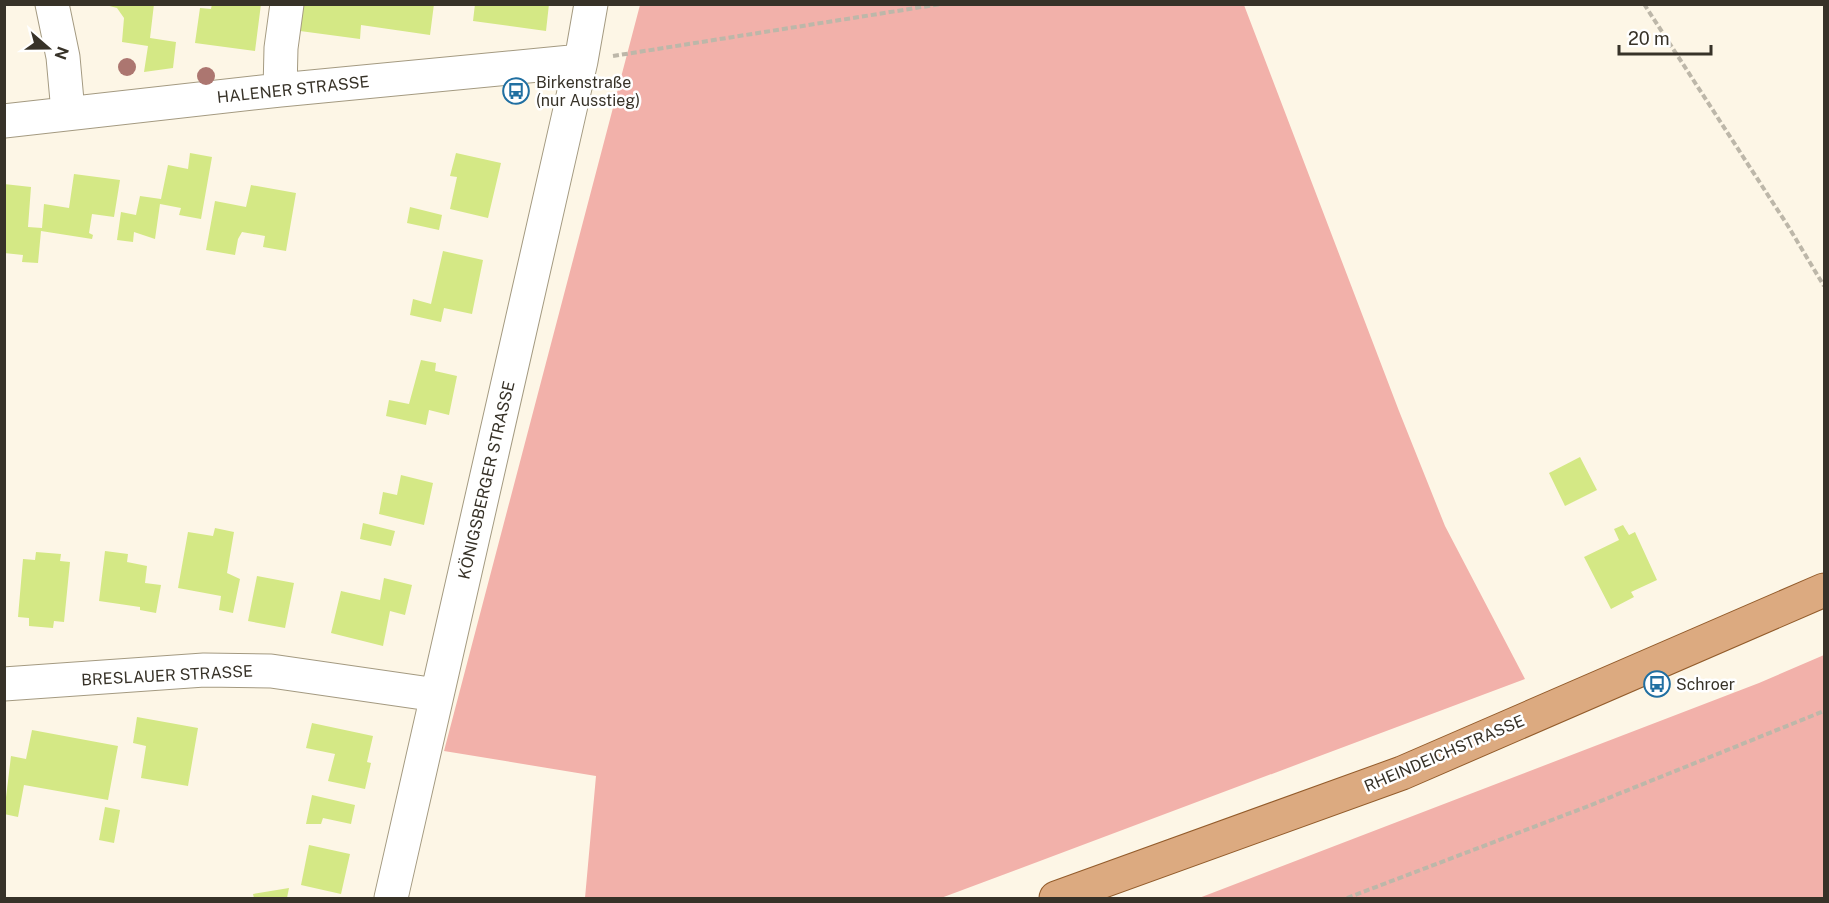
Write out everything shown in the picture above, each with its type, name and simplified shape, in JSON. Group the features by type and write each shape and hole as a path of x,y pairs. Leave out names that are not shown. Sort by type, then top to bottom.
{"main road":[{"name":"RHEINDEICHSTRASSE","path":"1056,898 1402,773 1824,590"}],"street":[{"path":"52,4 63,57 68,112"},
{"path":"280,90 281,48 286,4"},
{"name":"KÖNIGSBERGER STRASSE","path":"391,898 581,61 591,4"},
{"name":"HALENER STRASSE","path":"4,121 68,112 581,61"},
{"name":"BRESLAUER STRASSE","path":"4,684 204,670 272,671 437,695"}],"path":[{"path":"581,61 941,4"},
{"path":"1644,4 1788,226 1824,286"},
{"path":"1347,898 1586,807 1824,711"}],"shaded area":[{"path":"640,5 1244,5 1445,526 1525,679 941,898 585,898 596,776 444,751"},
{"path":"1824,655 1824,898 1199,898 1759,683"}],"building":[{"path":"102,4 154,4 150,38 176,42 173,68 144,72 148,46 122,42 124,18 117,8"},
{"path":"212,4 261,4 255,51 195,43 200,8 211,9"},
{"path":"304,4 434,4 430,35 361,25 360,39 300,31"},
{"path":"475,4 549,4 546,31 473,21"},
{"path":"190,153 212,157 201,219 179,215 181,208 160,204 155,239 134,232 133,242 117,240 121,212 136,215 140,196 161,199 168,165 188,169"},
{"path":"456,153 501,163 488,218 450,209 457,177 450,176"},
{"path":"74,174 120,180 114,217 92,214 89,233 93,235 92,239 41,231 38,263 22,262 23,255 4,253 4,184 31,187 28,227 42,228 44,204 69,208"},
{"path":"251,185 296,193 286,251 263,247 265,236 242,232 235,255 206,250 215,201 246,207"},
{"path":"410,207 442,215 439,230 407,223"},
{"path":"443,251 483,260 472,314 444,308 441,322 410,315 413,299 431,304"},
{"path":"421,360 436,363 435,371 457,376 449,415 429,410 426,425 386,416 389,400 409,404"},
{"path":"1580,457 1597,490 1565,506 1549,473"},
{"path":"401,475 433,483 424,525 379,514 383,492 397,495"},
{"path":"363,523 395,531 391,546 360,539"},
{"path":"1623,525 1629,535 1635,532 1657,580 1631,592 1634,597 1611,609 1584,557 1619,540 1614,529"},
{"path":"215,528 234,532 227,573 240,579 233,613 219,610 221,596 178,588 188,532 213,536"},
{"path":"105,551 128,554 127,562 147,566 145,583 161,585 156,613 140,610 140,607 99,601"},
{"path":"36,552 61,554 60,561 70,562 64,622 54,621 53,628 29,626 29,618 18,617 23,559 35,560"},
{"path":"257,576 294,583 285,628 248,621"},
{"path":"384,578 412,585 405,615 390,611 383,646 331,633 341,591 380,600"},
{"path":"137,717 198,728 188,786 141,778 146,746 133,743"},
{"path":"312,723 373,736 367,762 371,763 365,789 328,781 335,754 306,748"},
{"path":"32,730 118,746 108,800 24,785 18,817 4,814 11,756 26,759"},
{"path":"312,795 355,805 351,824 323,818 321,824 306,824"},
{"path":"105,807 120,810 114,843 99,840"},
{"path":"309,845 350,854 341,894 301,885"},
{"path":"289,888 287,898 254,898 253,894"}],"place":[{"name":"Birkenstraße (nur Ausstieg)","path":"516,91"},
{"name":"Schroer","path":"1657,684"}]}
